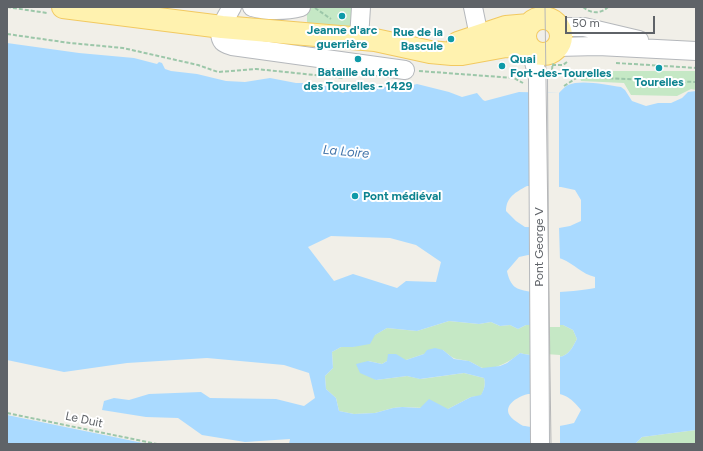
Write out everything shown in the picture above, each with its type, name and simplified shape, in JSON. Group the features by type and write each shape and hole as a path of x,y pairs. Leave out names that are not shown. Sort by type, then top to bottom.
{"main road":[{"path":"63,7 222,27 367,39 452,44 465,42 468,47"},
{"path":"367,39 430,52 468,47 506,46 530,48 539,54 550,52 557,42 550,20 543,18 534,21 529,16"},
{"path":"468,47 529,16"},
{"path":"529,16 525,36 530,48"}],"street":[{"path":"232,7 222,27 220,36 224,43 232,46 405,70"},
{"path":"252,7 257,9 291,10 301,7"},
{"path":"361,7 367,39"},
{"path":"468,47 473,7"},
{"path":"557,42 584,27 632,37 662,49 696,51"},
{"name":"Pont George V","path":"530,48 538,78 532,90 540,444"}],"path":[{"path":"312,7 332,20"},
{"path":"584,7 590,12 596,12 605,10 608,7"},
{"path":"7,34 70,43 123,48 198,65 218,72 256,69 348,78"},
{"path":"612,63 696,68"},
{"path":"405,70 514,78 532,90"},
{"path":"564,86 578,77 696,82"},
{"name":"Le Duit","path":"7,413 157,444"}],"green space":[{"path":"351,7 352,29 309,24 307,22 307,10 310,8"},
{"path":"578,71 696,71 696,90 691,89 677,96 631,95 624,83 581,81"},
{"path":"449,321 479,324 491,322 500,326 510,325 518,329 526,325 563,325 573,330 577,339 570,351 563,356 549,357 520,353 503,364 493,368 483,368 470,362 455,358 443,350 406,360 387,361 382,364 368,361 376,380 407,376 421,379 464,373 484,378 485,382 483,392 481,396 471,397 448,409 402,407 375,413 354,414 339,411 336,398 326,389 325,376 333,368 332,352 341,347 353,347 387,328 417,331"},
{"path":"696,430 696,444 635,444 642,437"}],"water":[{"name":"La Loire","path":"7,43 79,53 134,58 157,64 159,62 162,63 165,69 171,71 197,74 226,81 245,82 270,78 296,83 318,83 343,93 360,85 401,88 417,84 462,97 477,93 485,101 519,92 559,93 568,85 573,83 587,82 621,87 625,90 632,101 646,106 658,103 671,103 682,98 688,92 696,91 696,430 642,437 635,444 289,444 290,439 245,442 202,435 178,418 146,417 102,410 104,401 114,398 129,400 149,394 201,392 210,398 276,399 304,406 315,398 309,373 284,365 207,358 127,363 64,372 7,360","holes":["527,186 561,187 575,190 581,200 581,221 570,226 559,228 525,227 516,221 506,211 508,202 516,193","331,236 390,238 416,245 441,262 436,282 406,281 397,288 353,274 334,281 308,247","528,255 550,256 562,259 586,274 595,277 595,288 577,291 542,293 522,290 512,284 507,271 519,257","449,321 479,324 491,322 500,326 510,325 518,329 526,325 563,325 573,330 577,339 570,351 560,357 535,356 520,353 507,363 500,366 482,368 469,361 454,359 443,350 435,348 427,350 424,354 406,360 396,354 388,354 387,361 382,364 368,361 356,364 360,373 376,380 407,376 420,379 464,373 484,378 485,385 483,391 481,395 471,397 448,409 429,399 420,408 402,407 375,413 354,414 339,411 336,398 326,389 325,376 333,368 332,352 341,347 353,347 370,344 375,335 387,328 417,331","552,393 564,395 575,403 581,410 574,423 550,427 524,426 511,418 509,413 508,409 510,405 517,398 528,394"]},
{"path":"7,415 148,444 7,444"}],"pier":[{"path":"530,93 559,93 559,189 531,188"},
{"path":"531,226 559,226 560,260 531,258"},
{"path":"531,290 560,291 560,327 531,327"},
{"path":"531,353 560,355 560,395 532,396"},
{"path":"532,424 560,425 560,444 532,444"}],"tram line":[{"path":"545,7 551,444"}],"place":[{"name":"Jeanne d'arc guerrière","path":"342,16"},
{"name":"Rue de la Bascule","path":"451,39"},
{"name":"Bataille du fort des Tourelles - 1429","path":"358,59"},
{"name":"Quai Fort-des-Tourelles","path":"502,66"},
{"name":"Tourelles","path":"659,68"},
{"name":"Pont médiéval","path":"355,196"}]}
